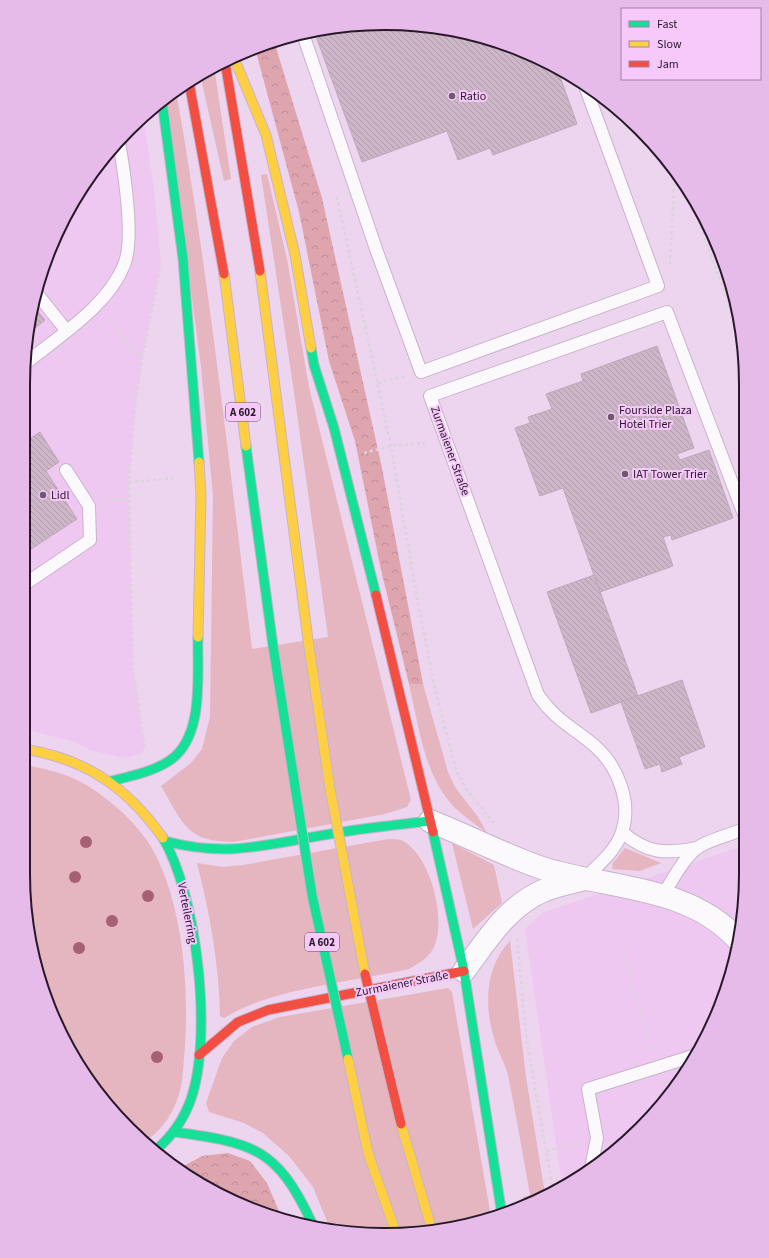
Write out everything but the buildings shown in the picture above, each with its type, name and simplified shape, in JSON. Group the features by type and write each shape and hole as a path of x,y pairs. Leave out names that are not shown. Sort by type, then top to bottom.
{"main road":[{"path":"236,63 266,135 294,255 314,365 334,428 362,536 430,821 464,971 501,1208"},
{"name":"A 602","path":"226,68 257,250 324,758 346,886 366,985 393,1099 430,1225"},
{"name":"A 602","path":"189,89 208,180 221,255 273,646 312,895 368,1153 394,1228"},
{"path":"111,782 150,771 171,759 185,746 192,726 196,702 201,496 199,459 183,259 163,108"},
{"name":"Verteilerring","path":"30,749 58,756 89,769 111,782 147,816 165,841 180,879 191,927 198,976 199,1055 196,1079 183,1119 175,1132 159,1147"},
{"path":"165,841 201,850 246,850 318,836 430,821"},
{"name":"Zurmaiener Straße","path":"199,1055 238,1022 268,1010 464,971"},
{"path":"175,1132 209,1137 249,1146 268,1156 293,1184 311,1220"}],"street":[{"name":"Zurmaiener Straße","path":"430,821 504,854 543,868 584,879 662,896 703,911 717,920 733,936"},
{"name":"Zurmaiener Straße","path":"464,971 501,921 515,909 546,890 584,879"}],"lane":[{"path":"305,39 376,249 421,372 658,286 588,95"},
{"path":"31,359 98,304 117,280 125,264 128,246 126,188 120,149"},
{"path":"41,298 66,330"},
{"name":"Zurmaiener Straße","path":"584,879 610,852 622,832 624,798 617,774 611,762 596,747 551,713 535,689 430,396 668,312 739,501"},
{"path":"30,581 90,540 89,506 66,470"},
{"path":"662,896 689,856 697,848 712,840 739,830"},
{"path":"622,832 647,849 664,852 697,848"},
{"path":"593,1160 597,1138 588,1090 687,1058"}],"path":[{"path":"658,286 670,266 675,182"},
{"path":"336,192 391,446 435,689 456,770 466,789 494,822 504,854"},
{"path":"698,219 730,308"},
{"path":"142,754 145,748 133,668 129,482 135,407 143,354 161,265"},
{"path":"98,304 134,353 143,354"},
{"path":"378,383 421,372"},
{"path":"361,453 391,446 425,443"},
{"path":"129,482 176,478"},
{"path":"89,506 101,500 130,499"},
{"path":"515,909 518,957 527,1042 552,1186"},
{"path":"624,956 664,1091"},
{"path":"547,1151 597,1138"}],"shaded area":[{"path":"215,73 231,179 224,181 202,81"},
{"path":"177,97 199,230 227,439 252,649 328,637 293,385 261,175 267,174 287,259 309,387 411,800 407,807 385,814 234,842 218,841 205,838 188,828 181,820 161,786 191,763 202,749 210,717 213,496 201,367 167,105"},
{"path":"144,124 154,188 161,265 143,354 135,407 129,482 133,668 145,748 141,754 122,758 90,750 75,742 30,731 30,384 33,338 42,293 49,271 57,249 77,207 103,169"},
{"path":"409,684 423,684 448,772 455,787 478,817 487,833 456,809 448,800 433,774 422,744"},
{"path":"30,766 65,775 89,786 101,794 124,814 134,824 150,845 161,868 170,893 182,948 185,977 186,1033 183,1076 179,1094 171,1114 149,1138 118,1107 103,1089 77,1051 57,1009 49,987 37,943 31,897"},
{"path":"388,839 401,840 411,847 420,858 428,872 437,904 438,920 438,935 432,951 423,960 409,969 289,993 243,1008 224,1018 220,1016 216,958 206,901 197,863 223,867 243,865"},
{"path":"452,843 494,865 502,903 473,929"},
{"path":"739,847 736,920 727,965 712,1009 692,1051 666,1089 635,1124 600,1155 561,1181 525,929 542,913"},
{"path":"625,848 661,863 640,871 612,869 613,863"},
{"path":"510,941 526,1077 544,1189 523,1199 523,1197 530,1195 525,1165 508,1075 497,1048 489,1013 488,1000 491,975 502,951"},
{"path":"448,988 452,992 490,1212 454,1221 408,1227 361,1227 328,1223 313,1187 289,1156 263,1133 244,1123 209,1112 206,1103 222,1058 234,1041 252,1027 280,1017"}],"green space":[{"path":"276,47 322,198 382,468 423,684 409,684 381,570 355,441 329,361 299,212 257,54"},
{"path":"228,1153 250,1161 267,1183 279,1212 249,1201 207,1181 184,1166 202,1156"}],"traffic: fast":[{"path":"163,108 183,259 199,462"},
{"path":"311,348 314,365 334,428 376,595"},
{"path":"246,446 273,646"},
{"path":"111,781 156,768 169,761 181,751 189,737 197,704 198,637"},
{"path":"273,646 312,895 348,1059"},
{"path":"165,841 187,846 208,848 248,848 355,830 430,821"},
{"path":"433,832 464,971"},
{"path":"159,1147 177,1126 191,1099 198,1072 201,1039 201,1004 193,929 185,894 175,863 163,838"},
{"path":"464,971 501,1208"},
{"path":"175,1132 225,1140 244,1146 260,1154 274,1164 287,1179 310,1220"}],"traffic: slow":[{"path":"236,63 266,135 295,255 311,348"},
{"path":"260,271 278,410"},
{"path":"224,274 246,446"},
{"path":"278,410 308,640"},
{"path":"198,637 201,496 199,462"},
{"path":"308,640 330,789 365,974"},
{"path":"30,750 67,760 86,768 103,778 120,790 135,804 163,838"},
{"path":"348,1059 368,1153 394,1228"},
{"path":"401,1124 430,1225"}],"traffic: jam":[{"path":"226,68 260,271"},
{"path":"190,89 224,274"},
{"path":"376,595 433,832"},
{"path":"199,1055 238,1022 268,1010 464,971"},
{"path":"365,974 401,1124"}],"place":[{"name":"Ratio","path":"452,96"},
{"name":"Fourside Plaza Hotel Trier","path":"611,417"},
{"name":"IAT Tower Trier","path":"625,474"},
{"name":"Lidl","path":"43,495"}]}
